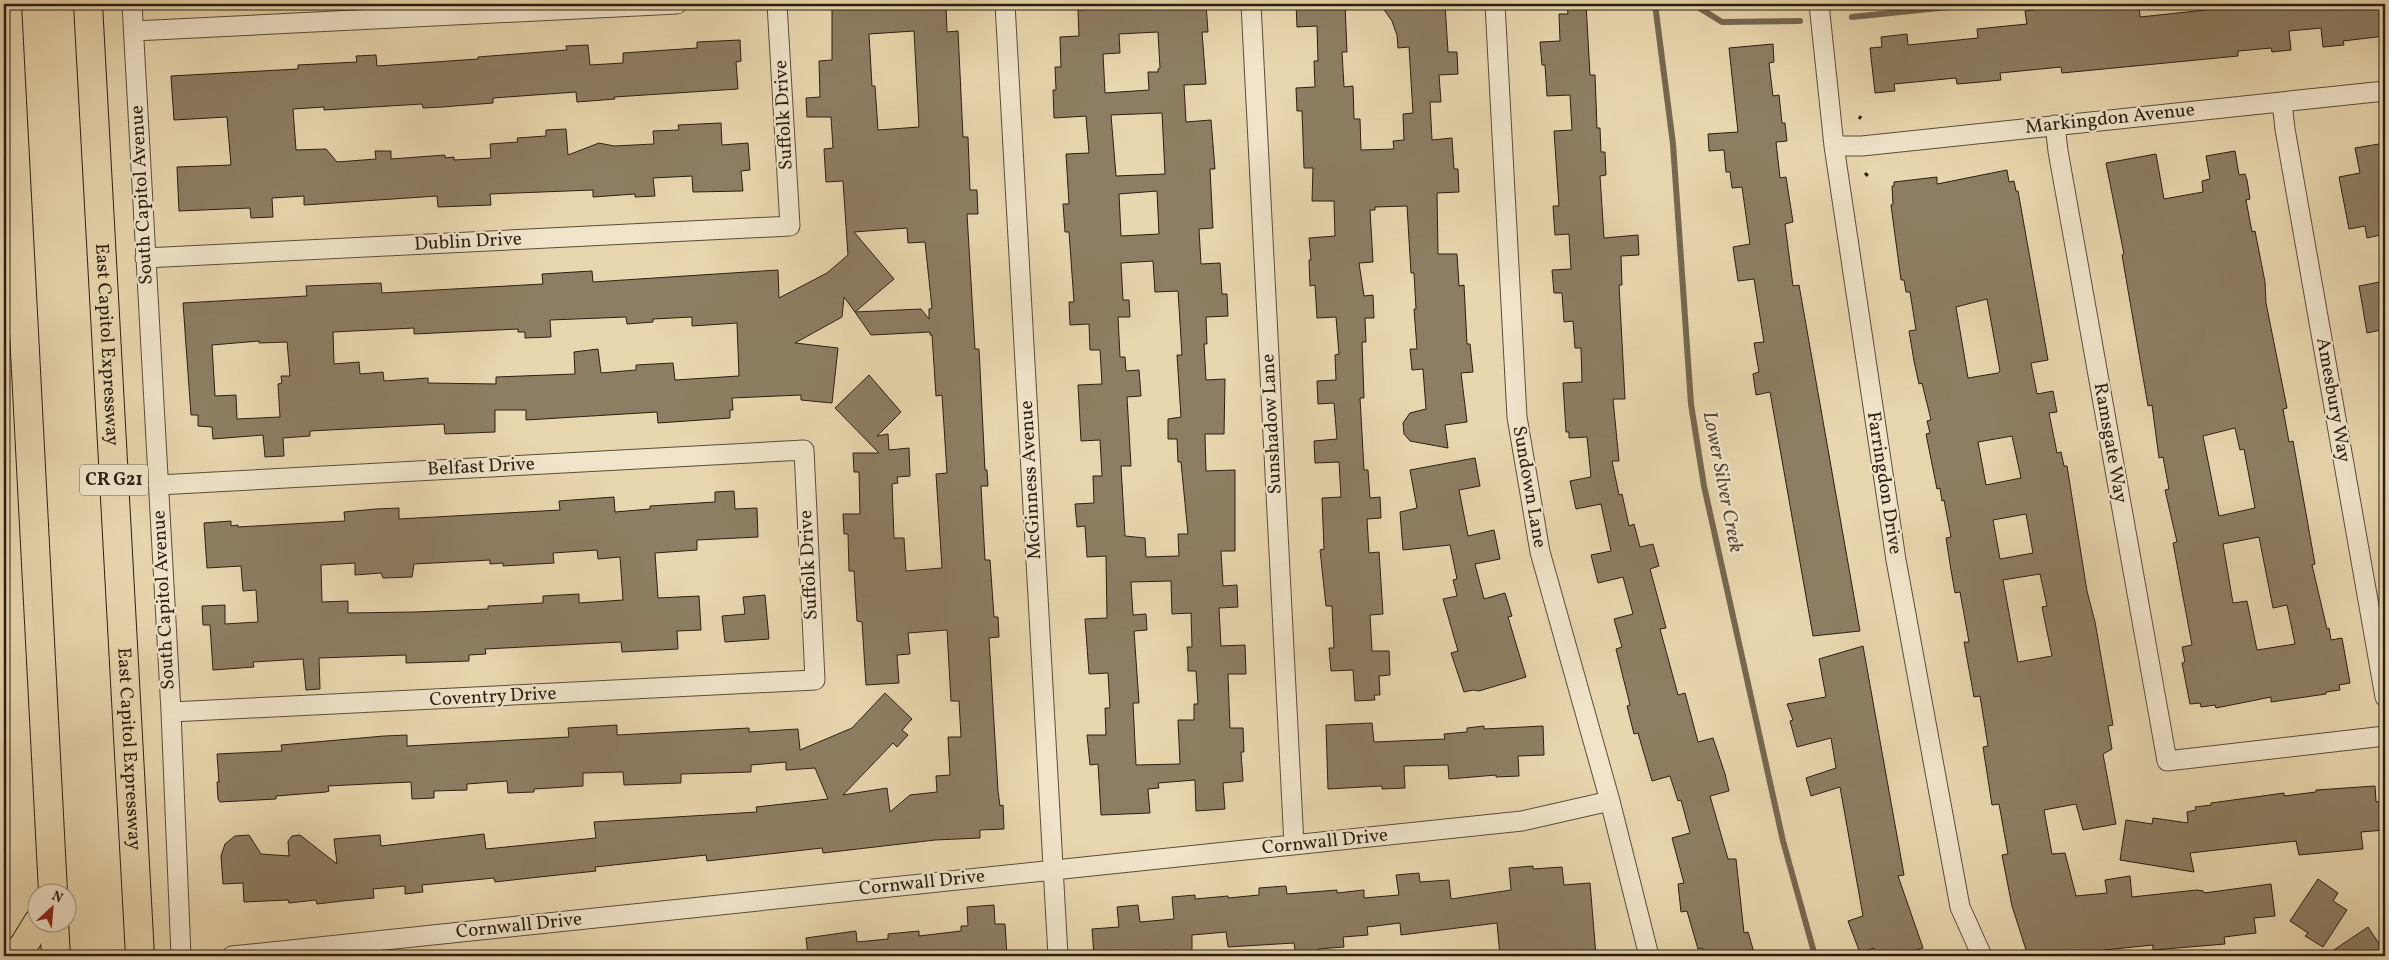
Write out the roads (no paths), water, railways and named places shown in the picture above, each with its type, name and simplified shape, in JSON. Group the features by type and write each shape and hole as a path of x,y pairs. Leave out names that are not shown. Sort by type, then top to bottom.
{"highway":[{"path":"7,4 8,83 52,882"},
{"name":"East Capitol Expressway","path":"88,4 140,956"},
{"path":"10,956 22,948 32,932"},
{"path":"55,932 56,956"}],"street":[{"name":"South Capitol Avenue","path":"132,4 171,712 181,956"},
{"path":"134,31 677,4"},
{"name":"Suffolk Drive","path":"778,4 790,226"},
{"name":"McGinness Avenue","path":"1005,4 1058,956"},
{"name":"Sunshadow Lane","path":"1251,4 1294,845"},
{"name":"Sundown Lane","path":"1495,4 1517,417 1540,552 1610,802 1649,956"},
{"name":"Farringdon Drive","path":"1819,4 1834,146 1896,560 1960,907 1982,956"},
{"name":"Markingdon Avenue","path":"1834,146 1862,146 2385,91"},
{"name":"Amesbury Way","path":"2282,102 2288,149 2385,697"},
{"name":"Ramsgate Way","path":"2055,125 2058,151 2167,761 2385,736"},
{"name":"Dublin Drive","path":"145,258 790,226"},
{"name":"Suffolk Drive","path":"804,450 815,680"},
{"name":"Belfast Drive","path":"158,484 804,450"},
{"name":"Coventry Drive","path":"171,712 815,680"},
{"name":"Cornwall Drive","path":"232,956 1522,821 1610,802"}],"waterway":[{"name":"Lower Silver Creek","path":"1655,4 1673,144 1691,404 1704,486 1783,841 1815,956"},
{"path":"1693,4 1722,22 1800,21"},
{"path":"1852,17 1977,4"}]}
